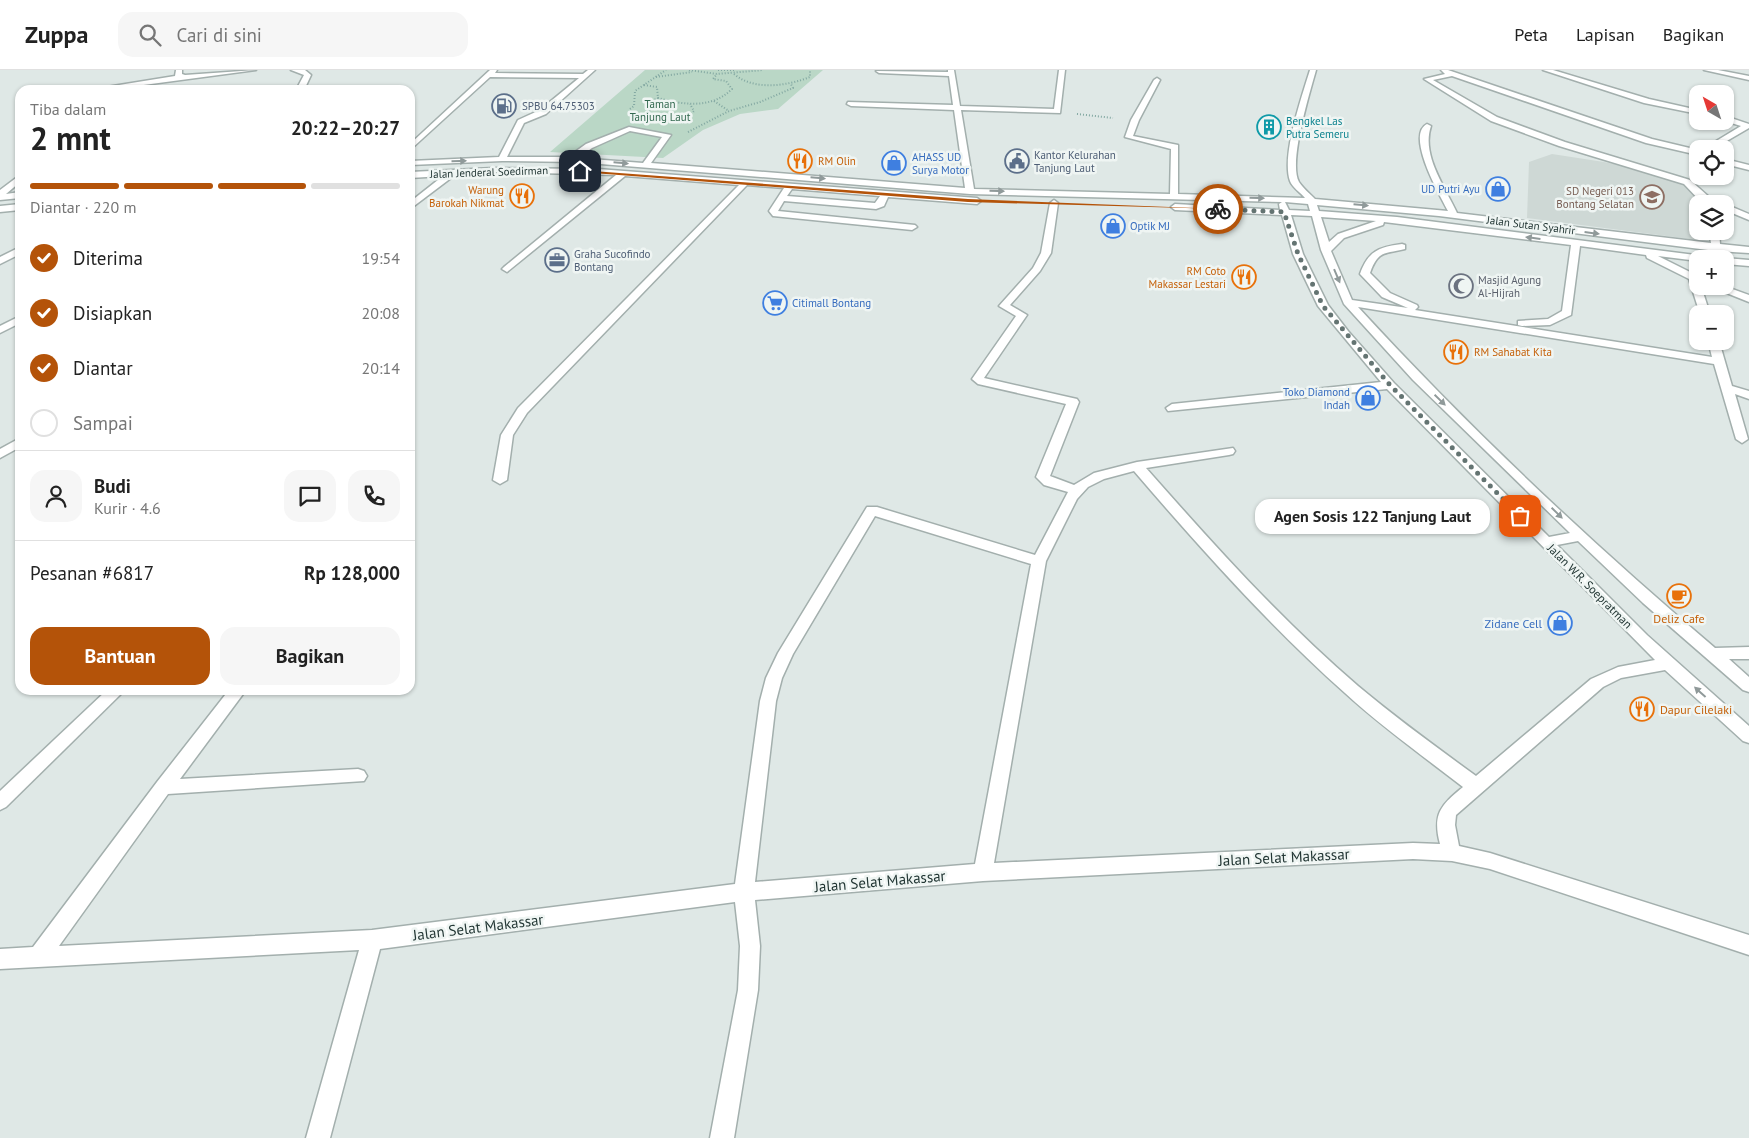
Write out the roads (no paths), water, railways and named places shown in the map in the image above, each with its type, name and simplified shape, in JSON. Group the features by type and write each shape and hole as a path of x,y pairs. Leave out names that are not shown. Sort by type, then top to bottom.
{"street":[{"path":"125,85 179,74 254,70"},
{"path":"294,70 305,72 308,75 303,85"},
{"path":"415,143 494,70"},
{"path":"502,159 522,122 543,112 592,70"},
{"path":"850,104 1057,111 1062,70"},
{"path":"1283,206 1294,181 1292,159 1300,114 1313,70"},
{"path":"1440,70 1649,141 1689,152"},
{"path":"1546,70 1647,101 1689,110"},
{"path":"1707,70 1749,78"},
{"path":"879,71 951,71 959,108 970,190"},
{"path":"1453,74 1427,79 1494,119 1562,144 1671,176 1692,185 1700,195"},
{"path":"487,75 584,76"},
{"path":"1157,80 1135,120 1129,138 1167,144 1176,149 1174,197"},
{"path":"150,85 151,81"},
{"path":"1723,140 1747,126 1734,121"},
{"path":"1428,126 1423,137 1428,159 1454,215"},
{"path":"570,160 589,146 629,129 666,135 646,165"},
{"name":"Jalan Jenderal Soedirman","path":"415,163 502,159 570,160 970,190 1174,197 1314,207"},
{"path":"1734,164 1749,168"},
{"name":"Jalan Jenderal Soedirman","path":"415,175 546,170 987,201"},
{"path":"415,202 453,172"},
{"path":"507,270 623,174"},
{"path":"1294,181 1314,207 1326,250 1348,302 1417,378 1581,536 1648,599 1749,686"},
{"path":"0,196 15,182"},
{"path":"500,480 507,435 522,411 744,184"},
{"path":"790,187 774,211 776,214 912,227"},
{"path":"783,198 876,206 881,204 885,194"},
{"path":"0,196 15,195"},
{"path":"1054,203 1046,253 1030,277 1004,306 1022,315 978,379 982,382 1074,402 1043,477 1049,482 1076,490"},
{"name":"Jalan Jenderal Soedirman","path":"1163,206 1314,207"},
{"name":"Jalan W.R. Soepratman","path":"1283,206 1298,254 1323,306 1390,385 1668,663 1749,736"},
{"name":"Jalan Sutan Syahrir","path":"1314,207 1454,215 1716,248 1749,250"},
{"name":"Jalan Sutan Syahrir","path":"1314,207 1647,254 1689,258"},
{"path":"0,209 15,208"},
{"path":"1734,211 1749,217"},
{"path":"1326,250 1341,236 1370,226 1396,220"},
{"path":"1715,240 1716,248"},
{"path":"1402,247 1380,250 1370,257 1366,277 1386,295 1409,305 1437,313 1537,324 1550,322 1567,313 1576,244"},
{"path":"0,261 15,253"},
{"path":"1647,254 1689,276"},
{"path":"1734,262 1749,263"},
{"path":"1734,293 1749,299"},
{"path":"1348,302 1720,362"},
{"path":"0,330 15,322"},
{"path":"1716,350 1742,439"},
{"path":"1172,408 1390,385"},
{"path":"1726,388 1749,396"},
{"path":"0,454 15,445"},
{"path":"983,872 1039,561 1076,490 1099,476 1137,466 1230,451"},
{"path":"1137,466 1184,520 1312,654 1359,696 1477,787"},
{"path":"722,1138 748,990 750,946 744,892 768,701 774,678 786,653 872,510 1039,561"},
{"path":"1546,542 1581,536"},
{"path":"1713,654 1749,653"},
{"path":"1452,853 1445,825 1446,816 1450,809 1598,683 1618,673 1668,663"},
{"path":"0,802 112,695"},
{"path":"38,958 234,695"},
{"path":"164,787 358,776"},
{"name":"Jalan Selat Makassar","path":"0,959 372,940 744,892 983,872 1413,851 1452,853 1490,861 1749,945"},
{"path":"318,1138 372,940"}],"place":[{"name":"SPBU 64.75303","path":"504,106"},
{"name":"Bengkel Las Putra Semeru","path":"1269,127"},
{"name":"RM Olin","path":"800,161"},
{"name":"Kantor Kelurahan Tanjung Laut","path":"1017,161"},
{"name":"AHASS UD Surya Motor","path":"894,163"},
{"name":"UD Putri Ayu","path":"1498,189"},
{"name":"Warung Barokah Nikmat","path":"522,196"},
{"name":"SD Negeri 013 Bontang Selatan","path":"1652,197"},
{"name":"Optik MJ","path":"1113,226"},
{"name":"Graha Sucofindo Bontang","path":"557,260"},
{"name":"RM Coto Makassar Lestari","path":"1244,277"},
{"name":"Masjid Agung Al-Hijrah","path":"1461,286"},
{"name":"Citimall Bontang","path":"775,303"},
{"name":"RM Sahabat Kita","path":"1456,352"},
{"name":"Toko Diamond Indah","path":"1368,398"},
{"name":"Agen Sosis 122 Tanjung Laut","path":"1520,516"},
{"name":"Deliz Cafe","path":"1679,596"},
{"name":"Zidane Cell","path":"1560,623"},
{"name":"Dapur Cilelaki","path":"1642,709"}],"park label":[{"name":"Taman Tanjung Laut","path":"660,110"}]}
